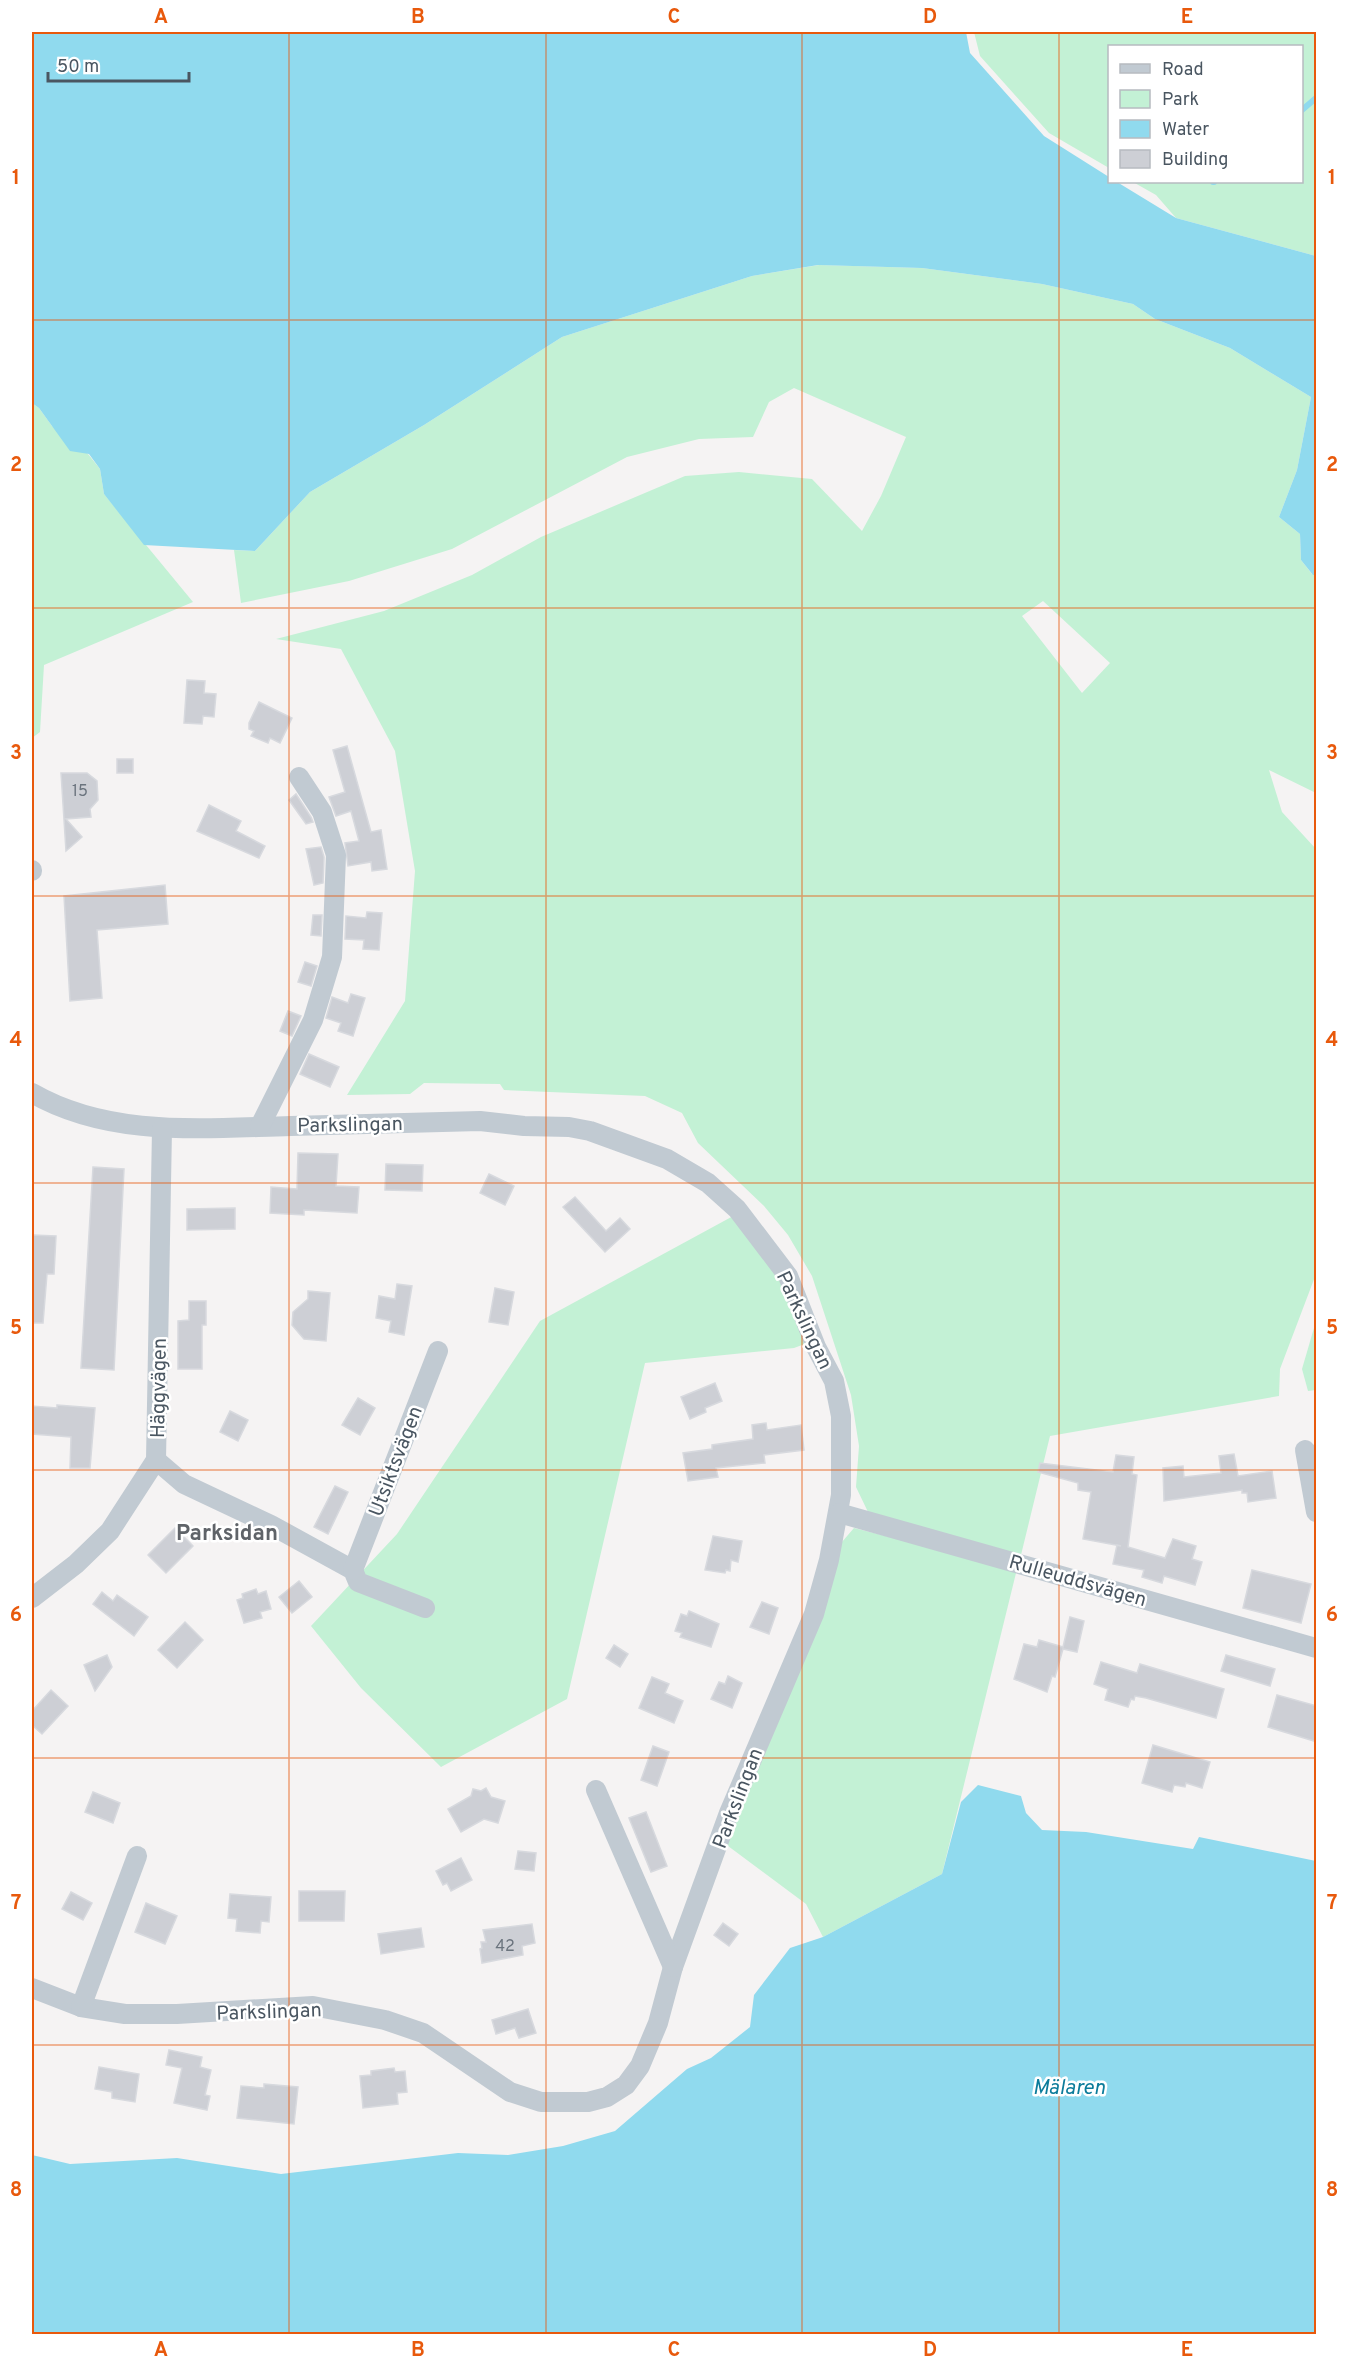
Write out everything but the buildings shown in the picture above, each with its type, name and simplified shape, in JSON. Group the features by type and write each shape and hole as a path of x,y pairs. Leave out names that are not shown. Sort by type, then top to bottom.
{"street":[{"path":"260,1126 313,1020 332,957 336,855 322,812 299,777"},
{"name":"Parkslingan","path":"32,1093 53,1105 84,1115 162,1129 480,1121 524,1126 569,1126 590,1131 667,1160 708,1183 737,1209 788,1276 816,1347 834,1381 841,1426 839,1513 814,1614 729,1813 673,1967 658,2023 640,2066 626,2085 607,2097 588,2102 541,2102 510,2092 423,2033 385,2020 335,2009 304,2007 125,2014 81,2007 32,1988"},
{"name":"Häggvägen","path":"32,1598 76,1564 110,1531 156,1460 162,1129"},
{"name":"Utsiktsvägen","path":"353,1570 438,1351"},
{"path":"1305,1450 1317,1512"},
{"path":"156,1460 184,1484 272,1525 353,1570 358,1582 425,1608"},
{"name":"Rulleuddsvägen","path":"839,1513 1317,1648"},
{"path":"596,1790 673,1967"},
{"path":"81,2007 137,1856"}],"green space":[{"path":"974,32 1316,32 1316,256 1176,218 1156,195 1135,183 1303,183 1303,45 1108,45 1108,167 1049,133 980,56"},
{"path":"819,265 922,268 1042,284 1133,304 1155,319 1230,348 1311,397 1297,470 1279,517 1300,534 1301,560 1312,574 1316,575 1316,793 1269,770 1282,812 1316,849 1316,1274 1280,1369 1279,1396 1050,1436 1021,1555 868,1512 856,1487 859,1446 851,1395 812,1276 788,1235 764,1206 698,1143 682,1113 645,1096 504,1090 500,1084 424,1083 410,1094 347,1095 405,1001 415,871 395,751 341,649 276,639 384,611 472,575 541,537 685,476 739,472 812,479 862,531 881,496 906,437 794,388 769,402 753,437 699,439 627,457 452,549 349,581 241,603 234,550 255,551 310,492 424,425 562,337 752,276","holes":["1043,601 1110,663 1082,693 1022,616"]},
{"path":"32,403 39,408 52,426 88,454 100,469 104,494 193,602 44,665 40,732 32,738"},
{"path":"735,1215 779,1274 810,1342 794,1348 645,1363 567,1699 441,1767 361,1688 311,1626 397,1534 540,1321"},
{"path":"1316,1321 1316,1390 1308,1391 1302,1369"},
{"path":"854,1528 1017,1569 942,1874 823,1937 806,1904 724,1843 835,1550"}],"water":[{"path":"32,32 966,32 970,53 1044,136 1108,176 1108,183 1119,183 1176,218 1316,256 1316,575 1313,575 1301,560 1300,534 1279,517 1297,470 1311,397 1230,348 1155,319 1133,304 1042,284 922,268 818,265 752,276 562,337 424,425 310,492 255,551 144,545 104,494 100,469 89,454 70,451 39,408 32,403"},
{"name":"Mälaren","path":"978,1785 1021,1796 1026,1813 1042,1830 1086,1832 1193,1849 1199,1837 1316,1861 1316,2334 32,2334 32,2155 70,2164 177,2158 281,2174 458,2153 508,2155 563,2146 615,2131 687,2069 711,2058 750,2027 754,1995 790,1948 823,1937 942,1874 961,1802"}],"waterway":[{"path":"1303,109 1316,98"}],"district":[{"name":"Parksidan","path":"227,1532"}]}
